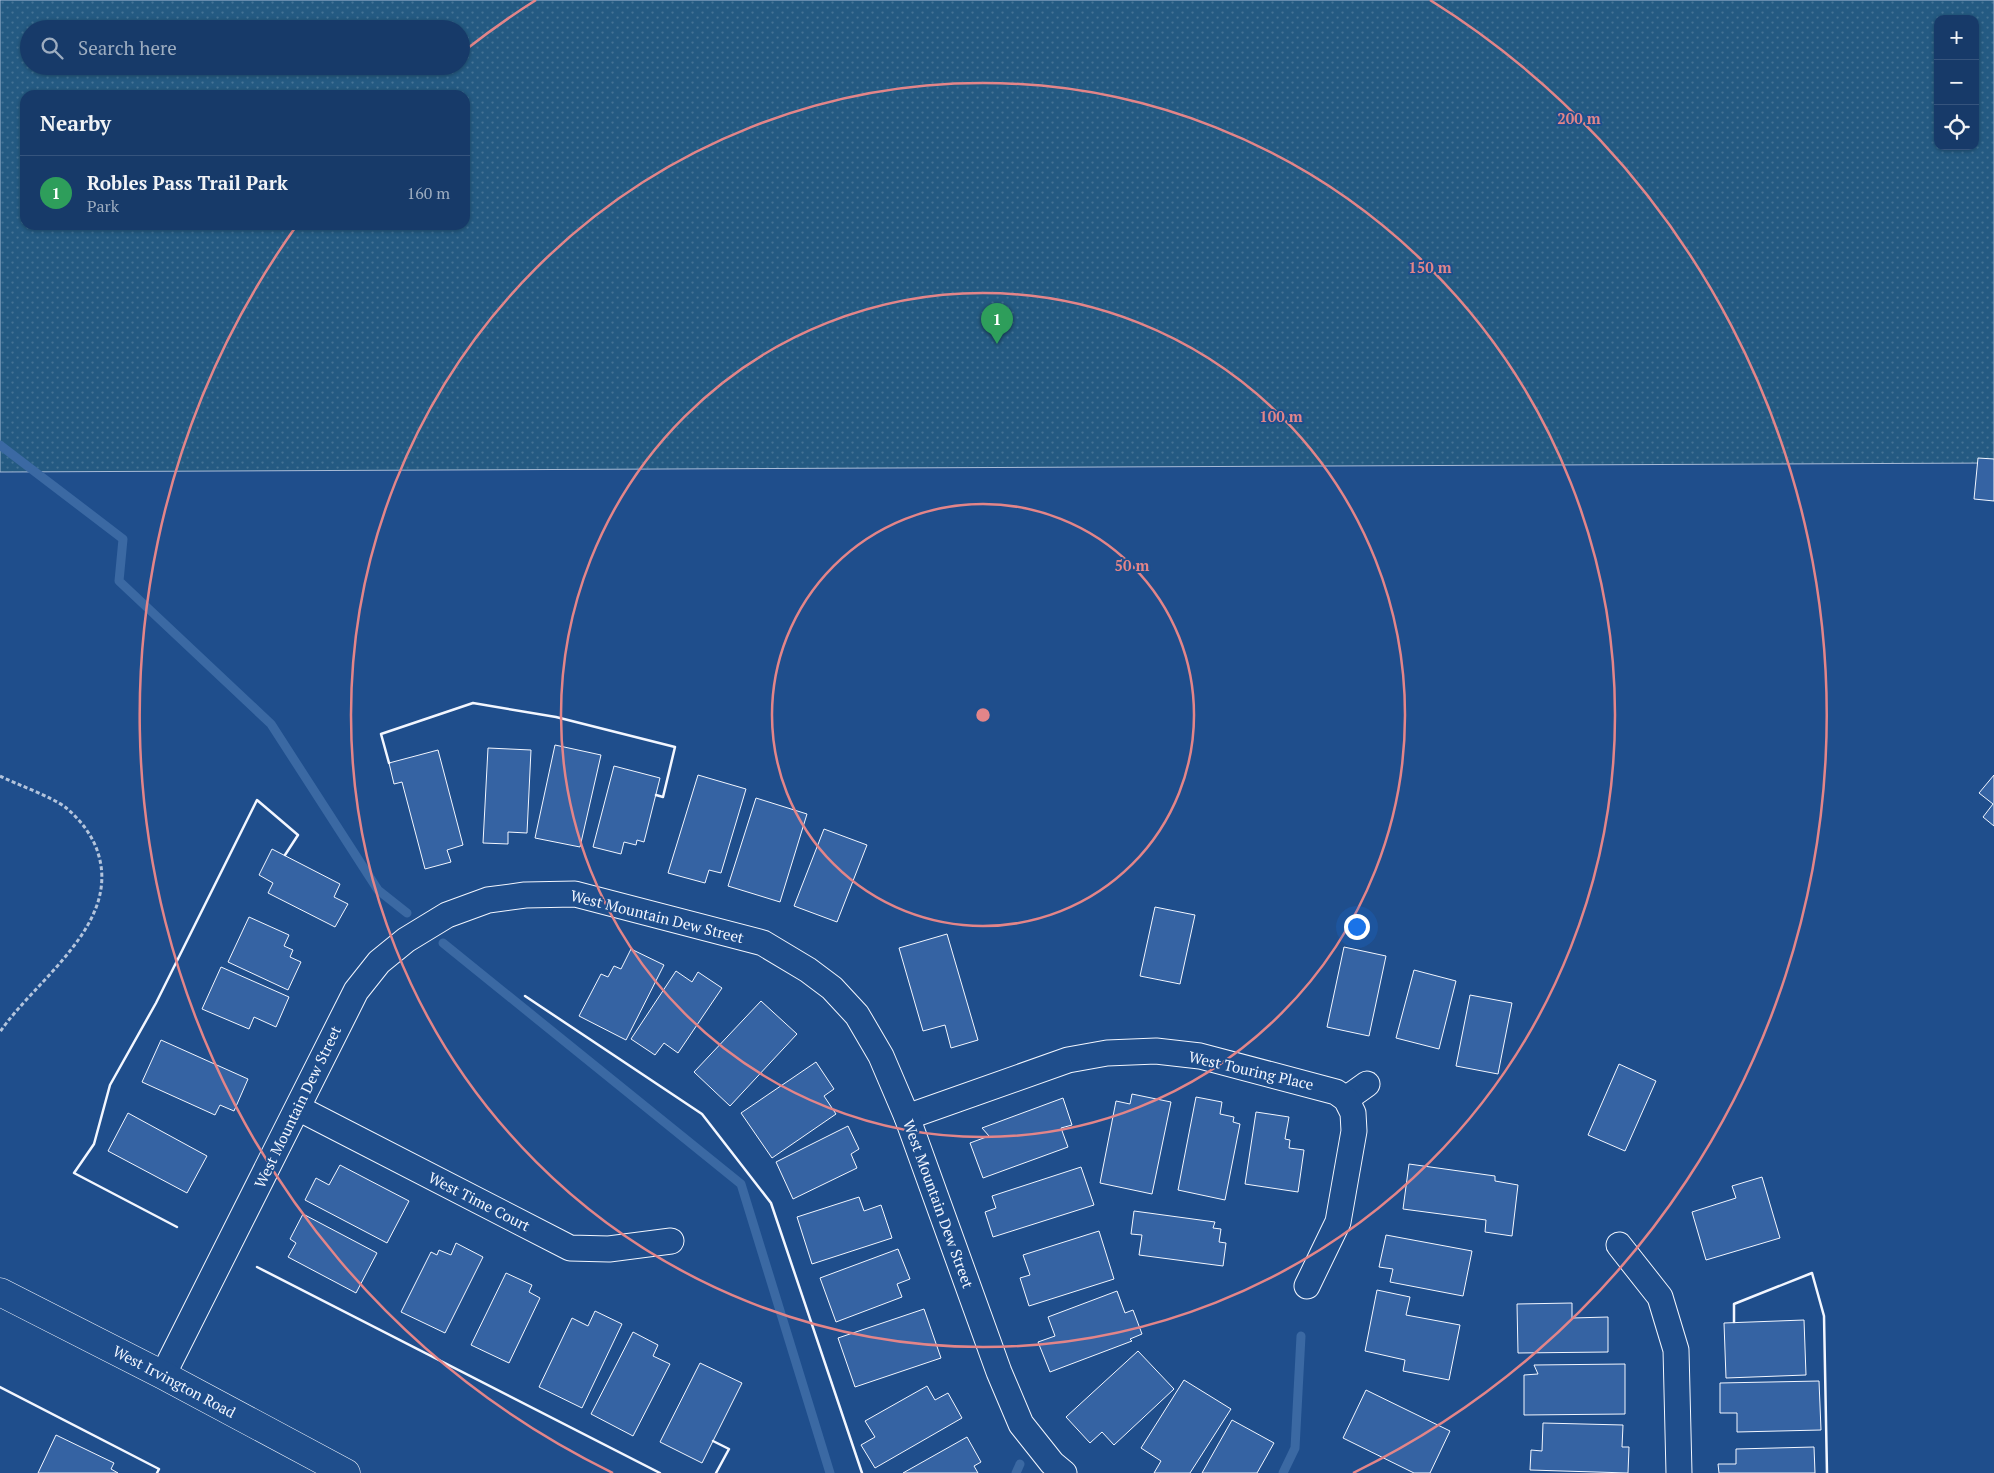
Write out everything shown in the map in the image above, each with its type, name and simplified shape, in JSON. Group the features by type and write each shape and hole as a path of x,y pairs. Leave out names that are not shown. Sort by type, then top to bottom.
{"main road":[{"name":"West Irvington Road","path":"0,1292 163,1375 346,1473"}],"street":[{"name":"West Mountain Dew Street","path":"163,1375 356,990 379,962 406,940 448,915 488,900 525,895 575,894 763,943 808,970 832,988 857,1015 880,1056 907,1117 999,1372 1021,1424 1052,1463 1064,1473"},
{"name":"West Touring Place","path":"907,1117 1068,1060 1107,1053 1156,1051 1200,1056 1336,1092 1346,1100"},
{"path":"1307,1286 1338,1222 1354,1131 1353,1112 1346,1100 1367,1084"},
{"name":"West Time Court","path":"298,1108 570,1248 608,1249 671,1241"},
{"path":"1619,1245 1660,1297 1676,1350 1679,1473"}],"path":[{"path":"0,776 65,807 93,838 103,869 97,909 80,938 0,1032"}],"shaded area":[{"path":"0,0 1994,0 1994,463 0,472"}],"building":[{"path":"1978,458 1994,459 1994,501 1974,499"},
{"path":"555,745 601,755 580,847 535,838"},
{"path":"488,748 531,750 527,833 508,832 508,844 483,843"},
{"path":"438,750 463,845 447,850 451,862 425,869 402,782 394,784 389,763"},
{"path":"614,766 660,778 644,842 637,840 636,845 624,842 621,854 593,847"},
{"path":"698,775 746,789 721,873 709,870 705,883 668,873"},
{"path":"1994,775 1994,826 1983,817 1993,804 1979,793"},
{"path":"756,798 807,814 780,902 728,886"},
{"path":"824,829 867,845 837,922 794,906"},
{"path":"272,849 340,884 334,897 348,904 335,927 268,893 273,883 259,875"},
{"path":"1155,907 1195,915 1180,984 1140,976"},
{"path":"249,917 289,935 284,946 293,950 290,957 301,962 288,990 228,962"},
{"path":"947,934 978,1040 951,1048 945,1025 923,1031 899,948"},
{"path":"1344,947 1386,956 1369,1036 1327,1027"},
{"path":"631,949 664,965 626,1040 579,1016 601,974 608,977 614,966 621,969"},
{"path":"221,967 289,997 276,1027 254,1017 249,1029 202,1009"},
{"path":"1414,970 1456,981 1439,1049 1396,1038"},
{"path":"676,971 692,982 698,972 722,988 678,1053 664,1043 655,1055 631,1039"},
{"path":"1470,995 1512,1003 1498,1074 1456,1066"},
{"path":"761,1001 797,1034 730,1106 694,1072"},
{"path":"161,1040 248,1079 234,1111 220,1105 215,1115 142,1082"},
{"path":"816,1062 834,1089 824,1096 836,1114 772,1158 741,1113"},
{"path":"1619,1064 1656,1081 1625,1151 1588,1135"},
{"path":"1132,1094 1171,1102 1152,1194 1100,1183 1116,1101 1130,1104"},
{"path":"1196,1097 1222,1102 1220,1114 1234,1117 1233,1122 1240,1124 1225,1200 1178,1190"},
{"path":"1063,1098 1072,1125 1061,1128 1068,1147 983,1178 970,1143 989,1136 982,1128"},
{"path":"1256,1112 1289,1117 1285,1139 1290,1140 1289,1148 1304,1150 1298,1192 1245,1184"},
{"path":"128,1113 207,1156 187,1193 108,1151"},
{"path":"848,1126 859,1149 851,1154 857,1168 793,1199 776,1162"},
{"path":"1409,1164 1495,1176 1495,1181 1518,1185 1512,1236 1485,1232 1486,1220 1403,1209"},
{"path":"340,1165 409,1201 387,1243 305,1200 316,1178 329,1185"},
{"path":"1081,1167 1094,1205 993,1237 985,1212 996,1208 992,1196"},
{"path":"1762,1177 1780,1238 1706,1260 1692,1212 1736,1198 1732,1186"},
{"path":"859,1197 864,1211 881,1205 892,1238 812,1264 797,1217"},
{"path":"1134,1211 1215,1222 1213,1228 1221,1229 1219,1242 1226,1243 1223,1266 1139,1255 1142,1235 1131,1234"},
{"path":"303,1214 377,1253 356,1293 288,1257 296,1243 290,1239"},
{"path":"1099,1231 1114,1279 1029,1306 1020,1278 1030,1275 1023,1255"},
{"path":"1386,1235 1472,1251 1463,1296 1390,1282 1393,1269 1379,1267"},
{"path":"456,1243 483,1257 445,1333 401,1312 431,1252 437,1255 439,1250 451,1255"},
{"path":"898,1249 910,1279 897,1284 902,1297 836,1322 820,1278"},
{"path":"506,1273 532,1285 529,1292 540,1298 509,1363 471,1345"},
{"path":"1377,1290 1410,1297 1406,1315 1460,1325 1449,1380 1403,1371 1405,1360 1365,1351"},
{"path":"1117,1291 1125,1313 1133,1310 1142,1334 1130,1339 1132,1341 1050,1372 1038,1342 1055,1336 1048,1317"},
{"path":"1572,1303 1572,1318 1608,1317 1608,1352 1518,1353 1517,1304"},
{"path":"924,1309 941,1358 855,1387 838,1338"},
{"path":"595,1311 622,1324 582,1408 539,1387 572,1318 588,1326"},
{"path":"1804,1320 1806,1375 1726,1378 1724,1323"},
{"path":"633,1332 658,1345 653,1356 670,1364 633,1436 591,1414"},
{"path":"1138,1351 1174,1389 1114,1445 1102,1432 1090,1443 1066,1417"},
{"path":"700,1363 742,1383 702,1463 660,1442"},
{"path":"1625,1364 1625,1414 1524,1415 1524,1375 1538,1374 1534,1365"},
{"path":"1184,1380 1231,1409 1190,1473 1154,1473 1161,1461 1141,1448"},
{"path":"1819,1381 1821,1430 1737,1432 1737,1413 1720,1413 1720,1383"},
{"path":"927,1386 935,1400 948,1393 962,1418 875,1468 861,1445 875,1437 865,1421"},
{"path":"1366,1390 1450,1431 1430,1473 1414,1473 1343,1438"},
{"path":"1232,1420 1274,1443 1257,1473 1202,1473"},
{"path":"1543,1423 1623,1425 1622,1447 1629,1447 1628,1473 1530,1470 1531,1450 1542,1451"},
{"path":"56,1435 114,1463 111,1469 118,1473 38,1473"},
{"path":"967,1437 981,1462 974,1466 978,1473 903,1473"},
{"path":"1814,1447 1815,1473 1719,1473 1718,1464 1736,1464 1736,1449"}],"waterway":[{"path":"0,445 123,539 119,581 271,724 378,890 407,913"},
{"path":"443,943 741,1184 830,1473"},
{"path":"1283,1473 1295,1448 1301,1336"},
{"path":"1016,1473 1020,1464"}],"wall":[{"path":"389,763 381,734 473,703 556,717 675,747 663,797 656,795"},
{"path":"177,1227 74,1173 94,1144 110,1085 156,1003 257,800 298,835 285,855"},
{"path":"525,996 702,1114 771,1203 862,1473"},
{"path":"257,1267 660,1473"},
{"path":"1734,1322 1734,1304 1812,1273 1824,1316 1827,1473"},
{"path":"0,1387 159,1469 157,1473"},
{"path":"713,1441 729,1449 716,1473"}],"place":[{"name":"Robles Pass Trail Park","path":"997,344"}]}
